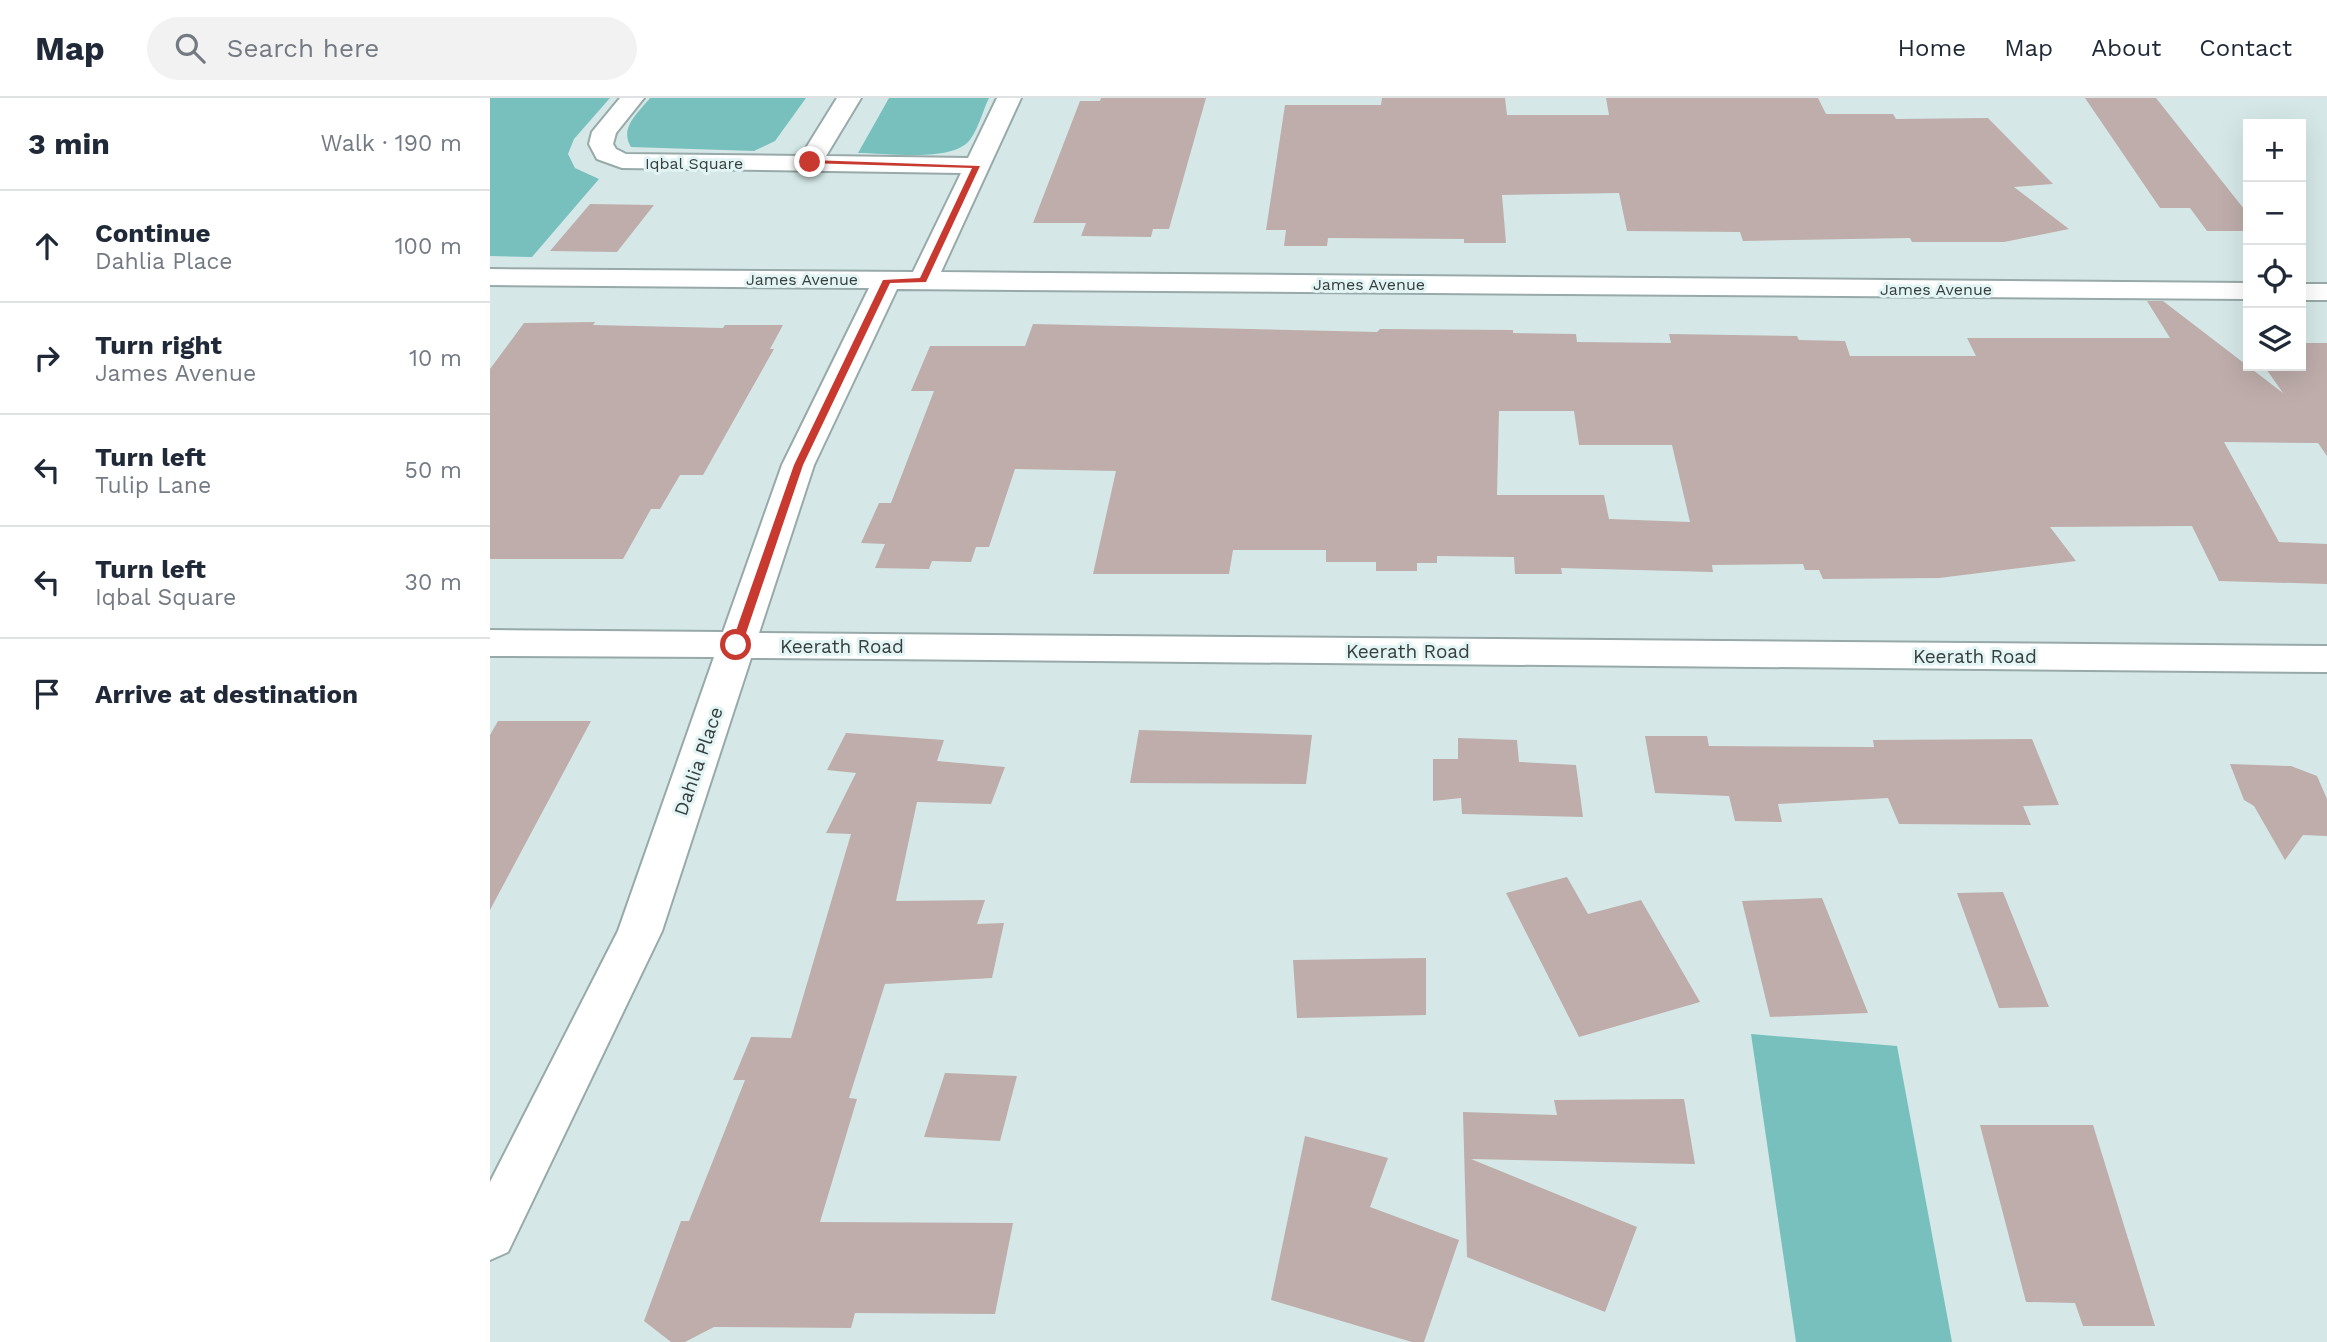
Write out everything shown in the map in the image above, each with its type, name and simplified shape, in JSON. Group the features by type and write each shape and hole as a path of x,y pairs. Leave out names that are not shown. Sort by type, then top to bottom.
{"street":[{"name":"Iqbal Square","path":"632,98 604,132 601,145 606,154 621,161 976,166"},
{"path":"810,162 849,98"},
{"name":"Dahlia Place","path":"490,1235 640,931 798,465 905,280 976,166 1009,98"},
{"name":"James Avenue","path":"490,277 2243,291"},
{"path":"2306,292 2327,292"},
{"name":"Keerath Road","path":"490,643 2327,659"}],"shaded area":[{"path":"490,98 610,98 574,139 568,154 575,168 599,179 532,257 490,256"},
{"path":"650,98 806,98 775,141 754,151 631,147 627,133 631,121"},
{"path":"889,98 989,98 974,134 967,143 957,149 930,155 858,153"},
{"path":"1751,1034 1897,1046 1952,1342 1796,1342"}],"building":[{"path":"1101,98 1206,98 1169,229 1153,229 1151,237 1081,236 1086,223 1033,223 1080,101 1100,101"},
{"path":"1382,98 1505,98 1507,115 1609,115 1606,98 1818,98 1826,114 1893,114 1896,119 1988,118 2053,184 2014,187 2069,229 2004,242 1912,242 1910,238 1743,241 1740,232 1627,231 1619,193 1502,195 1506,243 1464,243 1464,239 1328,238 1327,246 1284,246 1286,230 1266,230 1285,105 1381,105"},
{"path":"2085,98 2156,98 2243,208 2243,231 2207,231 2190,208 2160,208"},
{"path":"590,204 654,205 617,252 550,251"},
{"path":"2147,301 2163,301 2243,362 2243,371 2254,371 2283,393 2268,371 2306,371 2306,343 2327,343 2327,456 2318,443 2224,442 2279,542 2327,544 2327,584 2219,581 2192,526 2050,527 2076,561 1939,578 1823,579 1819,570 1805,570 1803,564 1712,565 1713,572 1561,568 1562,574 1515,574 1514,557 1437,556 1437,563 1417,563 1417,571 1376,571 1376,562 1326,562 1326,550 1233,550 1229,574 1093,574 1116,471 1015,469 989,547 976,547 971,562 932,561 929,569 875,568 885,544 861,543 879,503 891,503 934,391 911,391 930,346 1025,346 1033,324 1377,332 1380,329 1513,330 1513,333 1576,334 1577,342 1671,343 1669,334 1797,336 1799,340 1845,341 1850,356 1976,356 1967,338 2170,338","holes":["1499,411 1574,411 1579,445 1672,445 1690,522 1609,519 1604,495 1497,495"]},
{"path":"595,322 593,325 723,328 725,325 783,325 770,349 774,349 703,475 680,475 660,509 651,509 623,559 490,559 490,369 524,323"},
{"path":"498,721 591,721 490,910 490,735"},
{"path":"1139,730 1312,735 1306,784 1130,783"},
{"path":"846,733 944,740 937,761 1005,767 991,804 917,802 896,901 985,900 977,924 1004,923 992,978 885,984 849,1098 857,1099 820,1222 1013,1223 995,1314 855,1313 851,1328 714,1327 685,1342 671,1342 644,1321 681,1221 689,1221 745,1080 733,1080 751,1037 791,1038 851,834 826,833 856,773 827,770"},
{"path":"1645,736 1707,736 1709,746 1874,747 1873,740 2032,739 2059,805 2023,806 2031,825 1899,824 1888,798 1778,804 1782,822 1735,821 1729,796 1655,793"},
{"path":"1458,738 1517,740 1519,762 1576,765 1583,817 1462,814 1461,798 1433,801 1433,759 1458,759"},
{"path":"2230,764 2291,766 2317,776 2327,799 2327,836 2303,835 2285,860 2254,806 2244,800"},
{"path":"1567,877 1588,914 1641,900 1700,1002 1579,1037 1506,893"},
{"path":"2003,892 2049,1007 1999,1008 1957,893"},
{"path":"1822,898 1868,1013 1770,1017 1742,901"},
{"path":"1426,958 1426,1015 1297,1018 1293,960"},
{"path":"945,1073 1017,1076 1000,1141 924,1137"},
{"path":"1684,1099 1695,1164 1471,1159 1637,1227 1605,1312 1467,1257 1463,1112 1557,1115 1554,1100"},
{"path":"1980,1125 2093,1125 2155,1326 2083,1326 2075,1303 2026,1302"},
{"path":"1305,1136 1388,1158 1370,1207 1459,1240 1424,1342 1412,1342 1271,1300"}],"route":[{"path":"736,645 798,465 887,280 923,281 976,166 810,162"}]}
